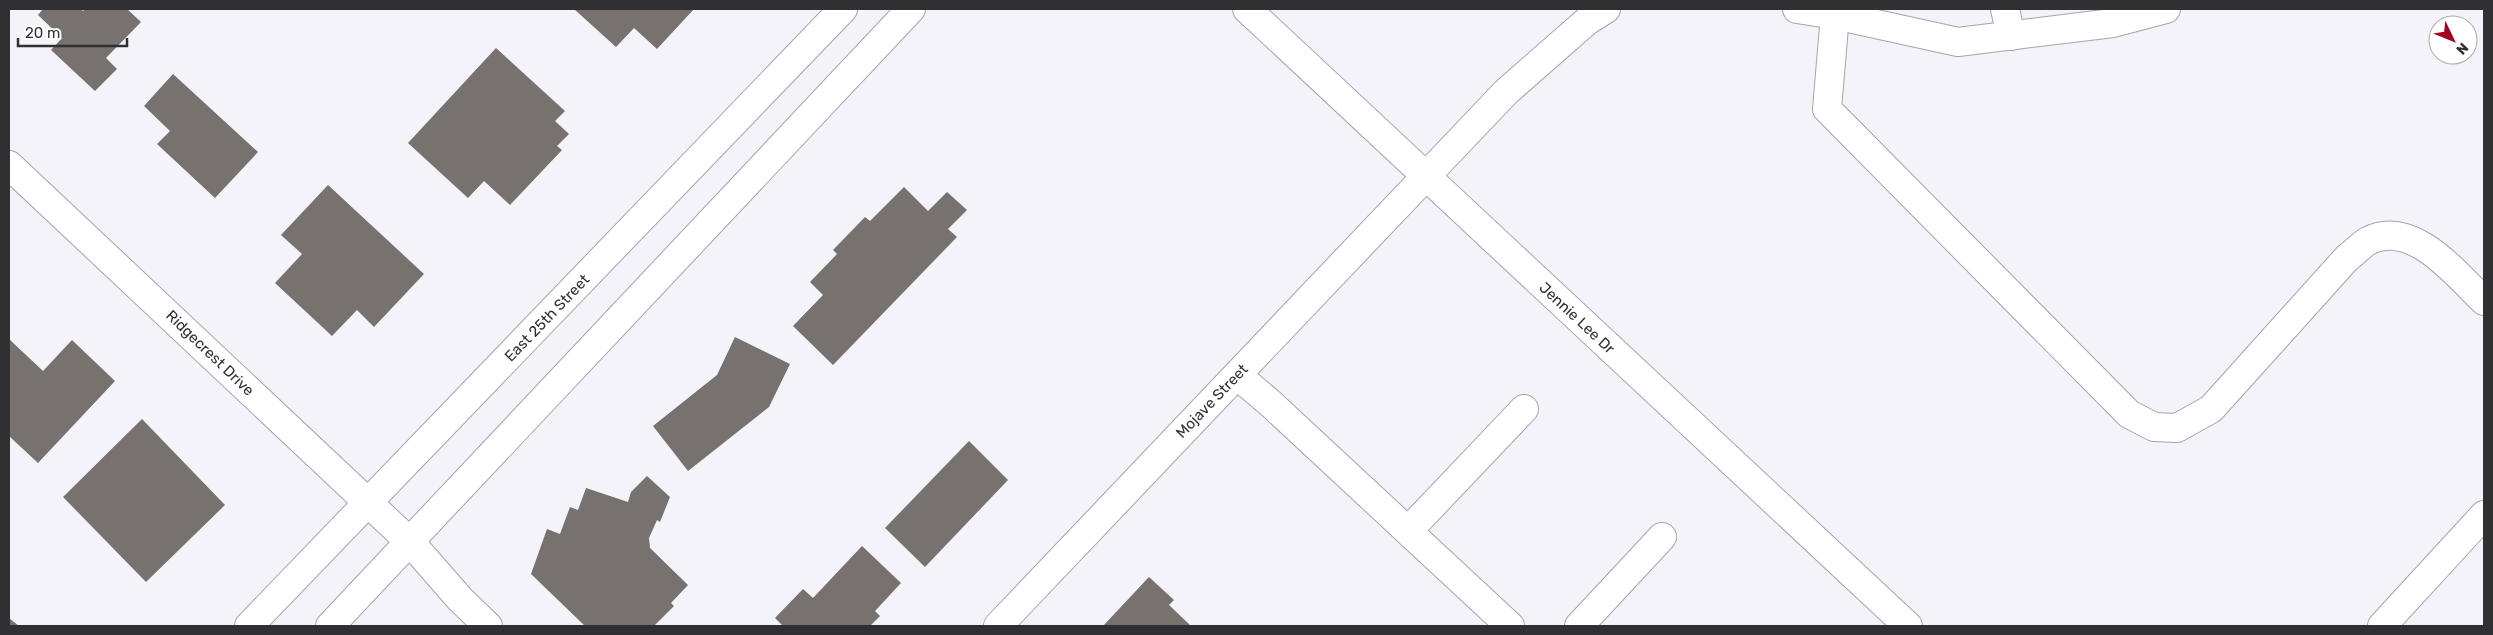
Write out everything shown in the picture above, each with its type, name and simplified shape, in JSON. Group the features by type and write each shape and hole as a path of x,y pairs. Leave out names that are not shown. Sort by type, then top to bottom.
{"street":[{"name":"East 25th Street","path":"248,626 843,9"},
{"path":"330,626 411,543 911,9"},
{"name":"Jennie Lee Dr","path":"1247,9 1908,626"},
{"name":"Mojave Street","path":"998,626 1506,92 1587,21 1606,9"},
{"path":"1797,9 1835,15 1958,42 2113,23 2166,9"},
{"path":"2005,9 2011,36"},
{"path":"1835,15 1827,109 2129,414 2154,427 2177,428 2211,409 2347,258 2369,241 2395,235 2422,244 2484,301"},
{"name":"Ridgecrest Drive","path":"9,165 411,543 460,599 488,626"},
{"path":"1237,375 1270,403 1510,626"},
{"path":"1408,531 1524,409"},
{"path":"2382,626 2484,515"},
{"path":"1579,626 1662,537"}],"building":[{"path":"43,9 81,9 83,11 85,9 127,9 141,22 106,58 117,69 95,91 51,50 62,38 38,15"},
{"path":"574,9 694,9 657,49 634,28 616,47"},
{"path":"496,48 565,111 555,121 569,134 557,146 562,150 510,205 484,181 468,198 408,143"},
{"path":"173,74 258,152 215,198 157,144 170,131 144,106"},
{"path":"328,185 424,274 374,327 357,310 332,336 275,283 302,254 281,235"},
{"path":"904,187 928,211 947,192 967,210 948,229 957,237 833,365 793,326 823,295 810,282 837,254 833,250 865,217 870,221"},
{"path":"735,337 790,364 769,407 688,471 653,426 717,375"},
{"path":"9,339 43,371 72,340 115,381 38,463 9,436"},
{"path":"142,419 225,505 146,582 63,497"},
{"path":"969,441 1008,480 925,567 885,528"},
{"path":"647,476 670,497 660,522 657,520 649,538 650,548 688,585 671,603 674,606 654,626 585,626 531,574 547,529 560,534 570,507 578,510 586,488 628,502 631,492"},
{"path":"862,546 901,583 875,611 880,616 870,626 783,626 775,618 803,589 813,598"},
{"path":"1149,577 1174,600 1169,605 1190,625 1103,626"},
{"path":"9,618 19,626 9,626"}]}
